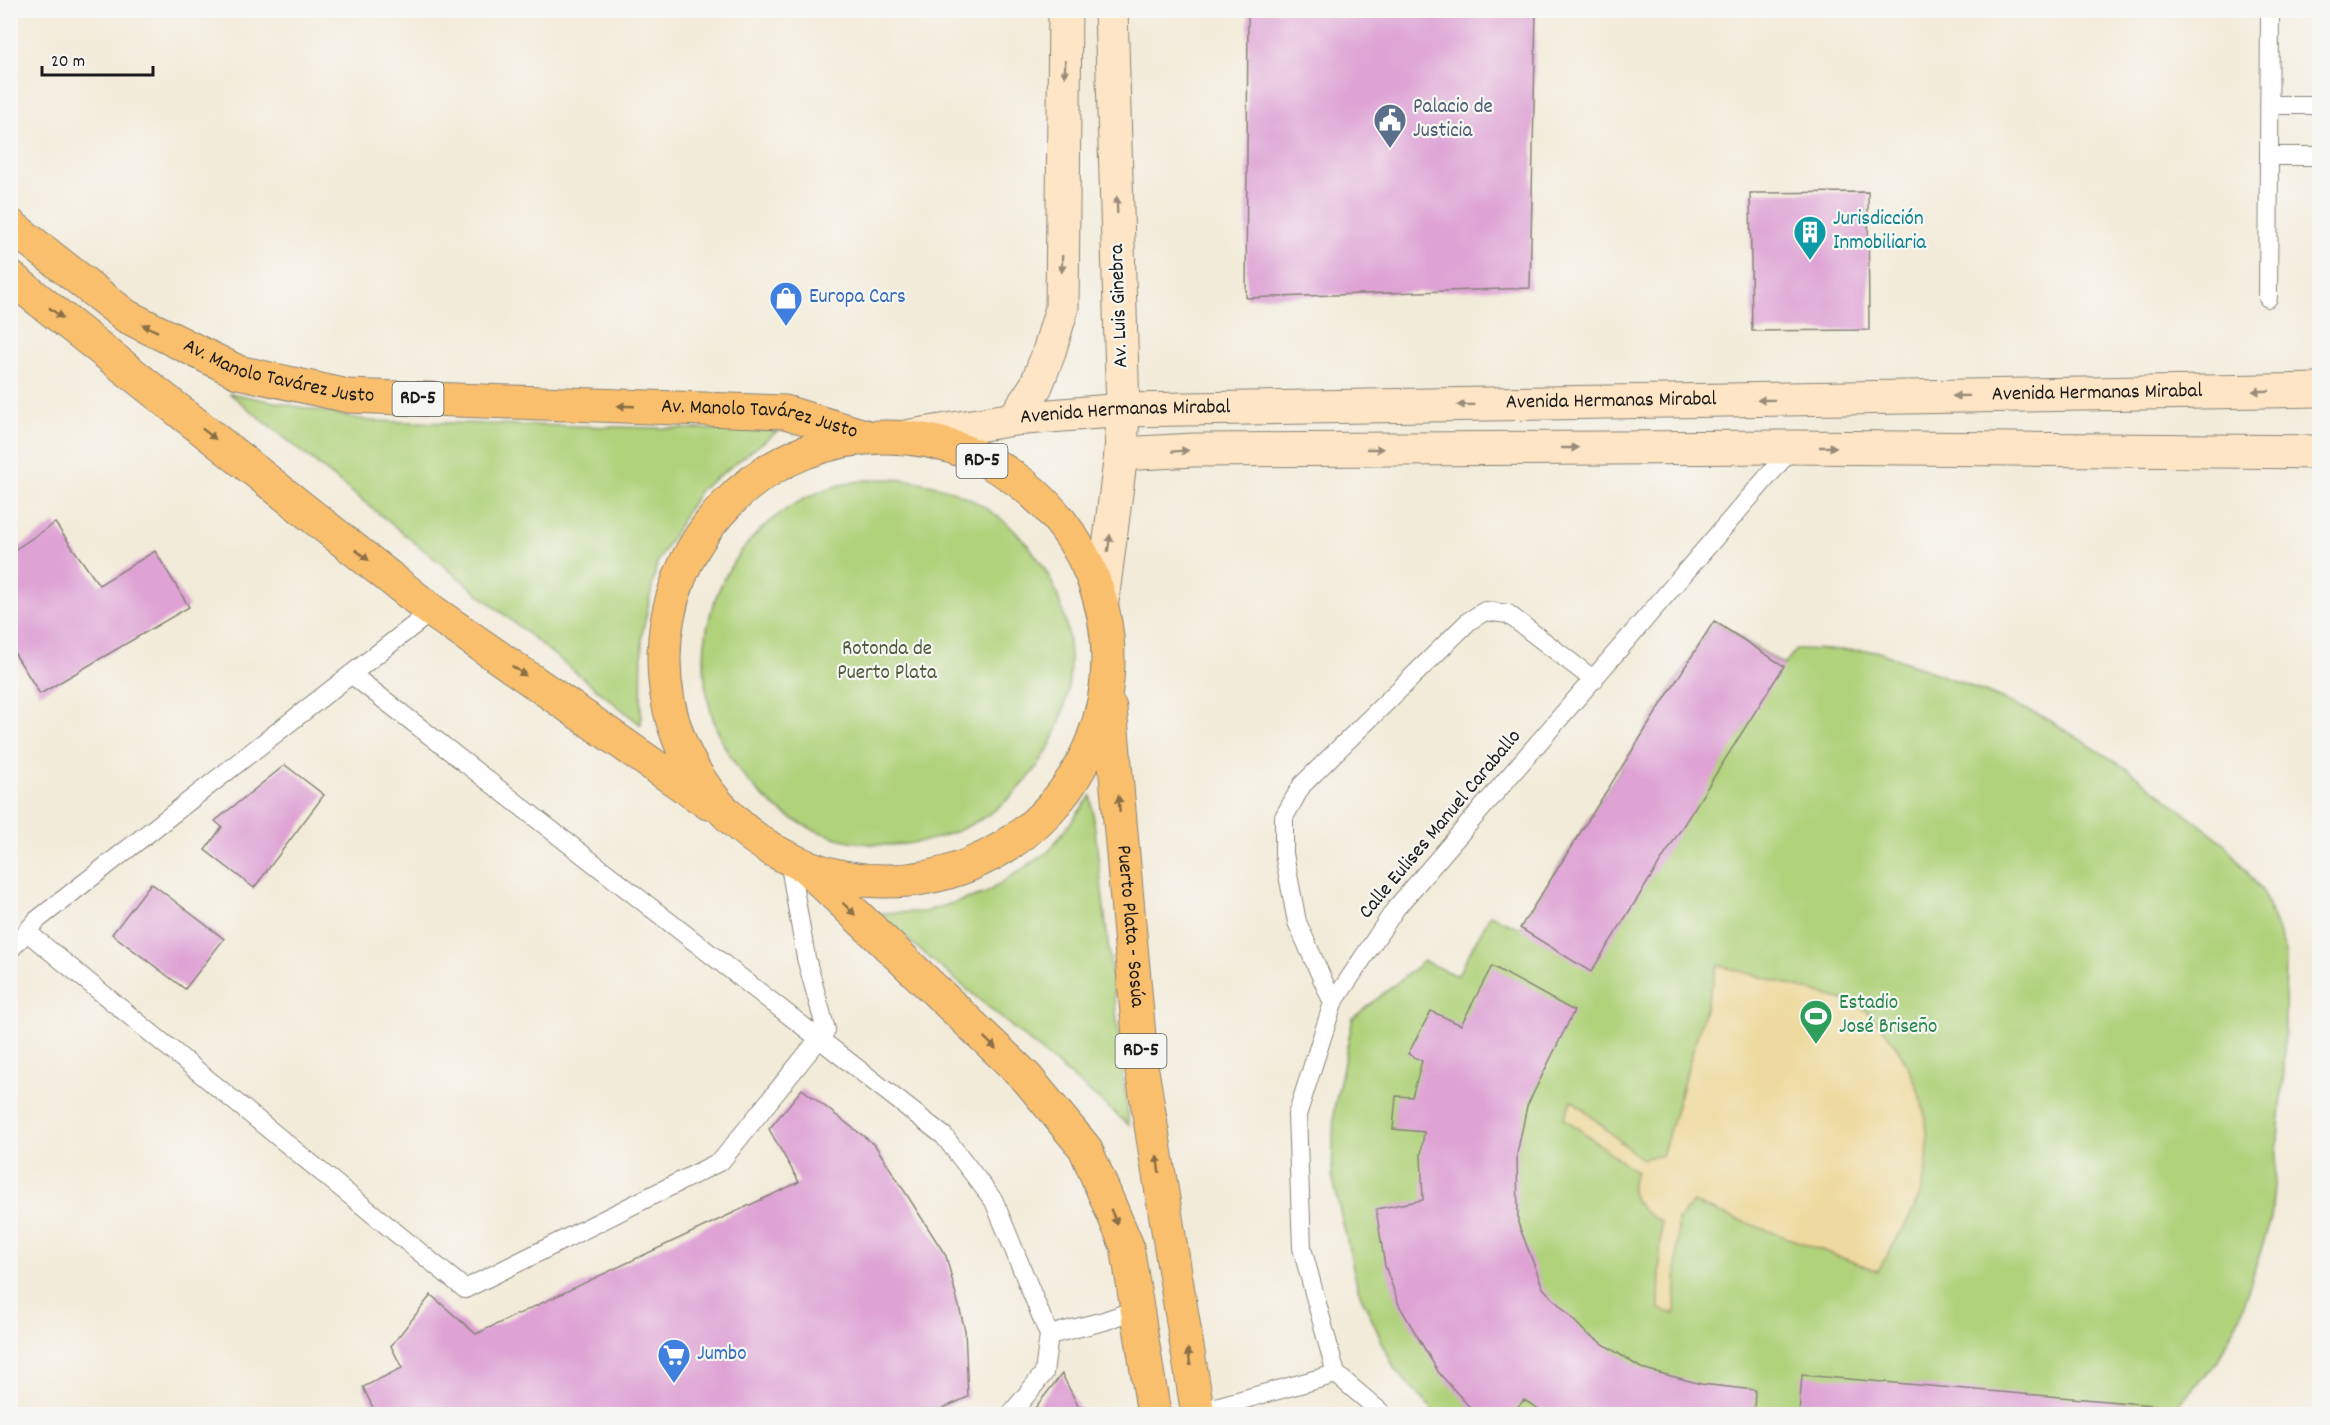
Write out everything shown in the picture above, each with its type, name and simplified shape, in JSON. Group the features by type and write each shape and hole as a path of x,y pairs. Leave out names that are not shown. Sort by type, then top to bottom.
{"main road":[{"path":"1014,419 1036,386 1062,308 1065,10"},
{"name":"Av. Luis Ginebra","path":"1102,601 1121,454 1123,410 1111,10"},
{"name":"Av. Manolo Tavárez Justo","path":"10,225 126,316 238,372 348,396 785,412 870,437"},
{"name":"RD-5","path":"10,277 432,611 798,864 1026,1077 1085,1148 1126,1246 1154,1414"},
{"name":"Avenida Hermanas Mirabal","path":"905,437 1014,419 1123,410 2319,390"},
{"name":"RD-5","path":"728,817 685,758 664,688 666,616 692,548 738,492 799,454 870,437 905,437 971,454 1029,489 1074,540 1102,601 1109,643 1108,685 1090,750 1054,807 1003,850 940,876 873,882 798,864"},
{"name":"Avenida Hermanas Mirabal","path":"1121,454 1206,450 1794,447 2319,452"},
{"name":"Puerto Plata - Sosúa","path":"1108,685 1142,1070 1198,1413"}],"lane":[{"path":"2268,298 2270,10"},
{"path":"2269,105 2319,105"},
{"path":"2269,156 2319,156"},
{"name":"Calle Eulises Manuel Caraballo","path":"1336,1374 1302,1248 1297,1115 1333,1003 1396,908 1794,447"},
{"path":"10,950 37,920 432,611"},
{"path":"1333,1003 1297,922 1284,854 1284,818 1302,785 1469,621 1485,611 1508,614 1594,680"},
{"path":"351,674 944,1136 994,1201 1049,1335 1044,1374 1011,1414"},
{"path":"27,932 465,1289 721,1161 820,1038 826,1030 806,958 798,864"},
{"path":"1049,1335 1104,1321 1138,1309"},
{"path":"1198,1413 1336,1374 1383,1414"}],"green space":[{"path":"229,393 371,421 778,431 699,491 657,563 642,635 641,725"},
{"name":"Rotonda de Puerto Plata","path":"887,479 923,482 957,493 989,510 1017,532 1039,560 1056,592 1067,626 1070,662 1067,698 1056,732 1039,764 1017,792 989,814 957,831 923,842 887,845 851,842 817,831 785,814 757,792 735,764 718,732 707,698 704,662 707,626 718,592 735,560 757,532 785,510 817,493 851,482"},
{"name":"Estadio José Briseño","path":"1714,621 1784,665 1796,649 1876,651 1963,683 2042,716 2126,768 2223,842 2263,892 2286,952 2284,1071 2271,1219 2240,1315 2217,1362 2169,1414 1437,1414 1395,1370 1358,1289 1332,1176 1334,1110 1353,1018 1424,961 1457,976 1490,915 1520,928"},
{"path":"1091,796 1129,1125 876,913 924,912 986,893 1048,852"}],"sand":[{"path":"1718,965 1858,1004 1877,1022 1894,1043 1919,1092 1928,1146 1925,1173 1914,1208 1878,1271 1693,1203 1678,1220 1675,1314 1659,1309 1661,1222 1647,1213 1633,1195 1633,1180 1636,1172 1564,1118 1572,1100 1642,1160 1662,1156"}],"building":[{"name":"Palacio de Justicia","path":"1248,10 1536,10 1530,288 1246,298"},
{"name":"Jurisdicción Inmobiliaria","path":"1868,192 1869,330 1752,331 1750,193"},
{"path":"55,523 99,585 155,551 189,607 40,694 10,646 10,553"},
{"path":"1714,621 1784,666 1591,972 1520,928"},
{"path":"285,765 324,795 254,888 205,850 222,827 215,821"},
{"path":"151,883 224,939 185,989 112,934"},
{"path":"1492,966 1574,1011 1527,1106 1517,1154 1518,1223 1543,1288 1586,1333 1641,1368 1701,1384 1755,1390 1754,1414 1547,1414 1524,1400 1511,1414 1476,1414 1439,1373 1420,1341 1399,1305 1385,1266 1376,1209 1423,1200 1421,1155 1424,1132 1393,1129 1396,1096 1412,1097 1422,1061 1408,1054 1431,1011 1461,1025"},
{"path":"802,1089 875,1145 946,1256 965,1330 968,1397 930,1414 376,1414 363,1387 402,1368 391,1346 431,1295 476,1334 799,1182 769,1129"},
{"path":"1062,1374 1082,1414 1030,1414"},
{"path":"1802,1375 2165,1406 2164,1414 1799,1414"}],"place":[{"name":"Palacio de Justicia","path":"1390,149"},
{"name":"Jurisdicción Inmobiliaria","path":"1810,261"},
{"name":"Europa Cars","path":"786,327"},
{"name":"Estadio José Briseño","path":"1816,1045"},
{"name":"Jumbo","path":"674,1384"}]}
